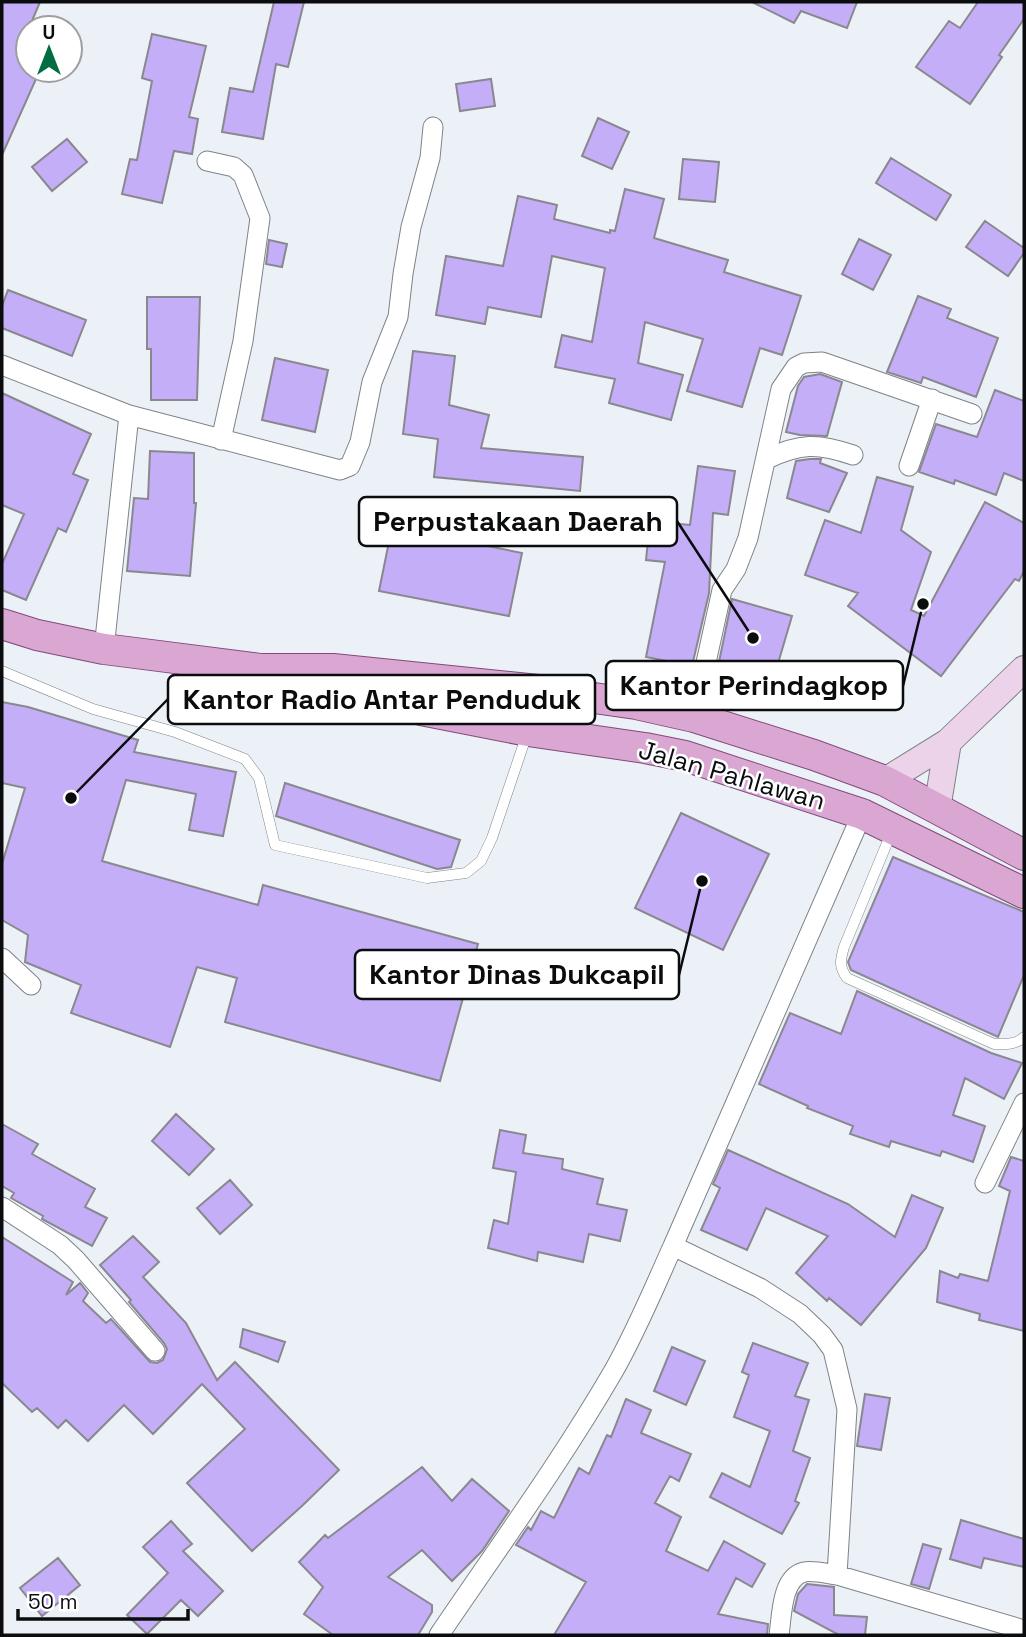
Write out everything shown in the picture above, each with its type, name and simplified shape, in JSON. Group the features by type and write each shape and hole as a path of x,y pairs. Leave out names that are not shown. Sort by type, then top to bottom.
{"main road":[{"name":"Jalan Pahlawan","path":"2,625 104,649 261,669 333,669 538,690 636,704 694,717 885,781 1018,852"},
{"name":"Jalan Pahlawan","path":"261,669 327,689 527,731 685,756 862,814 1024,893"},
{"path":"885,781 948,742 1024,669"},
{"path":"937,809 948,742"},
{"path":"995,878 1018,852"}],"street":[{"path":"2,365 129,415 340,470 350,466 360,442 372,382 398,317 411,227 430,158 433,127"},
{"path":"207,161 234,167 243,175 260,218 243,341 221,440"},
{"path":"694,717 722,590 736,569 745,548 781,389 796,367 804,363 822,362 972,414"},
{"path":"909,466 932,399"},
{"path":"104,649 129,415"},
{"path":"767,459 791,448 806,445 853,455"},
{"path":"439,1635 556,1466 614,1370 673,1246 862,814"},
{"path":"2,958 31,985"},
{"path":"985,1183 1024,1103"},
{"path":"2,1207 60,1245 155,1351"},
{"path":"673,1246 760,1288 790,1307 822,1335 833,1350 847,1409 838,1575"},
{"path":"779,1635 787,1589 793,1580 804,1572 838,1575 1024,1630"}],"lane":[{"path":"2,671 93,709 175,732 245,759 259,778 275,845 427,878 466,873 481,861 492,838 538,690"},
{"path":"894,828 844,947 840,960 841,970 847,978 994,1044 1021,1041 1024,1037"}],"building":[{"path":"2,2 40,2 35,14 14,14 14,84 34,84 2,155"},
{"path":"274,2 304,2 288,67 276,64 263,139 222,132 230,88 253,92"},
{"path":"752,2 857,2 847,28 801,11 794,23"},
{"path":"978,2 1024,2 1024,19 970,104 916,67 949,21 960,28"},
{"path":"152,34 206,46 189,117 198,119 192,154 174,151 162,203 122,194 130,159 137,160 152,81 142,78"},
{"path":"491,79 495,106 460,111 456,84"},
{"path":"598,118 629,132 612,169 582,156"},
{"path":"67,139 87,162 52,191 32,167"},
{"path":"891,158 951,195 936,220 876,183"},
{"path":"683,159 719,162 715,202 679,199"},
{"path":"625,189 664,199 654,238 728,260 724,272 801,296 782,355 760,348 742,407 687,391 703,339 645,322 638,363 683,375 671,420 609,403 615,379 555,367 562,335 592,342 605,268 552,256 541,317 488,307 485,324 436,315 446,256 503,266 518,196 557,205 554,219 610,233 610,230 615,231"},
{"path":"985,221 1024,248 1024,253 1008,276 966,247"},
{"path":"859,239 891,255 873,290 842,274"},
{"path":"269,240 287,244 282,267 266,264"},
{"path":"8,290 86,320 72,356 2,328 2,306"},
{"path":"918,296 951,309 947,318 998,338 976,397 923,377 921,383 887,372"},
{"path":"147,297 200,297 197,400 151,400"},
{"path":"413,351 455,356 449,405 489,415 481,448 583,457 580,491 434,477 438,439 403,434"},
{"path":"275,358 328,370 315,432 262,420"},
{"path":"820,374 842,382 827,436 786,432 798,386 804,377"},
{"path":"995,390 1024,401 1024,481 1004,473 996,495 955,480 954,484 919,472 936,424 977,437"},
{"path":"2,393 91,434 73,474 88,480 66,532 58,528 26,600 2,590 2,564 24,514 2,505"},
{"path":"150,451 194,453 196,503 190,576 127,571 134,498 148,499"},
{"path":"821,459 820,463 847,473 829,512 787,498 796,461"},
{"path":"698,466 735,471 728,515 713,513 709,593 692,666 646,657 665,562 646,560 650,521 690,525"},
{"path":"877,477 913,487 901,530 931,552 911,610 924,616 985,502 1024,523 1024,571 1019,581 1015,579 941,676 848,606 858,593 805,575 825,520 861,533"},
{"path":"392,527 522,553 509,616 379,591"},
{"path":"732,599 792,616 774,677 719,662"},
{"path":"2,702 28,707 138,740 134,752 236,772 223,836 189,830 196,794 126,780 102,861 258,905 263,885 478,944 440,1081 225,1022 237,978 197,967 170,1047 71,1013 81,985 25,962 28,935 2,920 2,864 25,788 2,783"},
{"path":"285,783 460,840 451,867 437,869 276,816"},
{"path":"681,813 769,854 723,950 635,908"},
{"path":"893,857 1024,912 1024,975 998,1037 851,970 848,962"},
{"path":"857,991 991,1053 1022,1063 1004,1099 965,1078 953,1115 985,1126 973,1162 942,1151 940,1156 891,1141 889,1147 850,1134 853,1126 807,1108 808,1106 759,1084 790,1013 841,1034"},
{"path":"176,1114 214,1149 189,1175 152,1141"},
{"path":"2,1124 38,1144 32,1154 95,1189 85,1207 107,1218 92,1246 42,1219 43,1216 11,1198 14,1193 2,1186"},
{"path":"500,1130 526,1135 523,1153 563,1159 562,1169 603,1179 597,1204 627,1210 620,1241 589,1234 583,1262 538,1252 537,1261 488,1248 494,1220 508,1224 516,1172 493,1168"},
{"path":"728,1150 848,1204 895,1237 912,1195 943,1208 926,1248 861,1325 829,1298 827,1301 796,1273 828,1236 766,1208 747,1250 701,1230 720,1188 713,1184"},
{"path":"1011,1157 1024,1161 1024,1331 979,1320 980,1314 937,1302 940,1271 958,1278 960,1274 988,1281 1010,1191 999,1186"},
{"path":"230,1180 252,1205 220,1234 197,1208"},
{"path":"133,1236 159,1262 143,1277 186,1323 217,1380 235,1362 339,1470 252,1551 187,1483 245,1429 202,1384 153,1434 124,1405 88,1441 66,1420 58,1428 37,1408 32,1412 2,1383 2,1237 73,1282 66,1295 80,1283 88,1293 83,1301 106,1323 111,1319 150,1362 163,1360 167,1349 164,1343 100,1265"},
{"path":"243,1329 285,1342 278,1362 240,1347"},
{"path":"753,1343 808,1363 795,1396 809,1400 793,1451 810,1458 795,1501 799,1503 782,1534 710,1497 722,1473 750,1487 770,1431 734,1417 749,1375 742,1372"},
{"path":"672,1347 705,1361 686,1405 654,1391"},
{"path":"865,1394 890,1398 881,1450 857,1446"},
{"path":"626,1399 651,1410 641,1433 691,1454 679,1481 670,1476 655,1503 681,1517 666,1551 708,1571 724,1541 765,1564 752,1587 736,1578 718,1614 768,1624 767,1635 554,1635 586,1582 516,1545 528,1527 531,1530 541,1511 554,1518 579,1468 589,1474 607,1435 611,1437"},
{"path":"422,1467 452,1501 472,1479 509,1511 482,1551 452,1581 422,1550 388,1577 432,1605 432,1612 418,1635 333,1635 304,1614 323,1587 299,1562 325,1535 328,1538"},
{"path":"961,1520 1024,1539 1024,1567 984,1558 981,1568 950,1559"},
{"path":"171,1521 192,1544 183,1551 223,1591 198,1616 181,1600 147,1634 127,1615 168,1573 143,1547"},
{"path":"923,1544 941,1549 929,1589 911,1584"},
{"path":"58,1558 80,1585 42,1616 20,1588"},
{"path":"807,1584 834,1587 834,1615 867,1617 865,1635 839,1635 794,1611 798,1594"}],"place":[{"name":"Kantor Perindagkop","path":"923,604"},
{"name":"Perpustakaan Daerah","path":"753,638"},
{"name":"Kantor Radio Antar Penduduk","path":"71,798"},
{"name":"Kantor Dinas Dukcapil","path":"702,881"}]}
